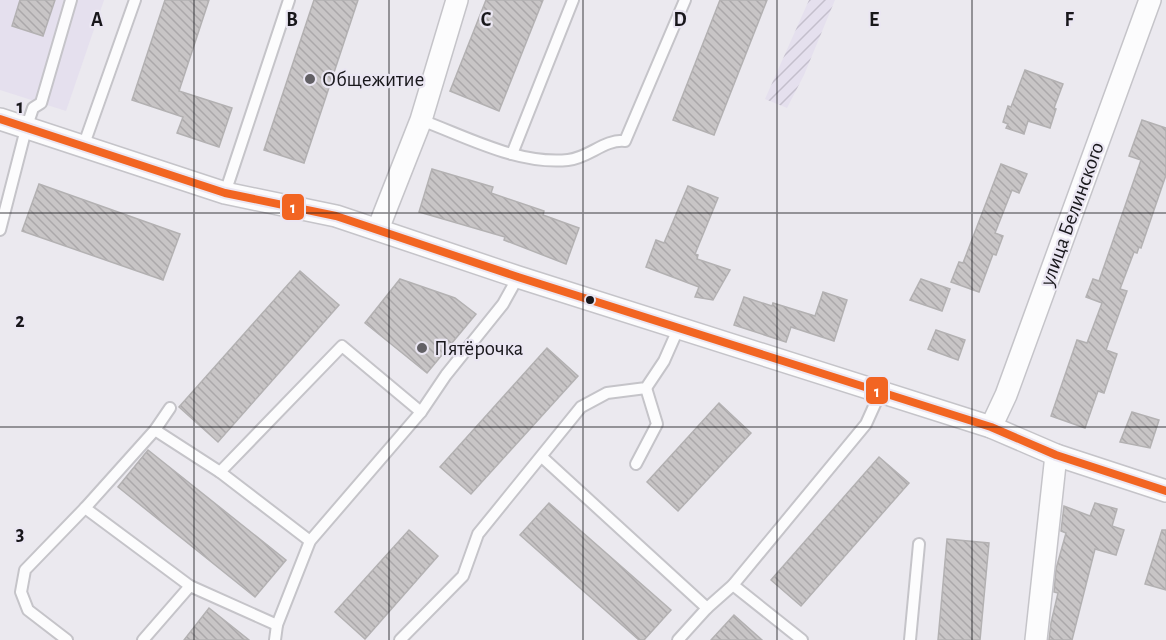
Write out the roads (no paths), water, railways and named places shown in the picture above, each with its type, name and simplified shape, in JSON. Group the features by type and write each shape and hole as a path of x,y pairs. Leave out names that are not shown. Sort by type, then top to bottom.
{"street":[{"path":"378,229 421,120 456,0"},
{"name":"улица Белинского","path":"991,427 1006,395 1150,0"},
{"path":"0,119 225,193 336,216 378,229 518,277 991,427 1056,455 1166,491"},
{"path":"1036,640 1056,455"}],"lane":[{"path":"0,230 26,129 33,108 41,103 71,0"},
{"path":"83,147 135,0"},
{"path":"225,193 289,0"},
{"path":"512,154 573,0"},
{"path":"421,120 512,154 536,159 580,158 611,142 625,141 685,0"},
{"path":"275,640 277,625 310,541 421,412 446,375 504,304 518,277"},
{"path":"400,640 463,576 478,534 581,407 607,393 646,388 664,361 679,327"},
{"path":"220,472 342,346 421,412"},
{"path":"636,464 657,424 646,388"},
{"path":"678,640 707,608 734,585 866,424 880,393"},
{"path":"67,640 28,610 21,592 25,570 155,430 170,408"},
{"path":"155,430 220,472 310,541"},
{"path":"542,457 707,608"},
{"path":"85,508 190,586 277,625"},
{"path":"910,640 919,544"},
{"path":"734,585 802,640"},
{"path":"143,640 190,586"}],"place":[{"name":"Общежитие","path":"310,79"},
{"name":"Пятёрочка","path":"422,348"}]}
